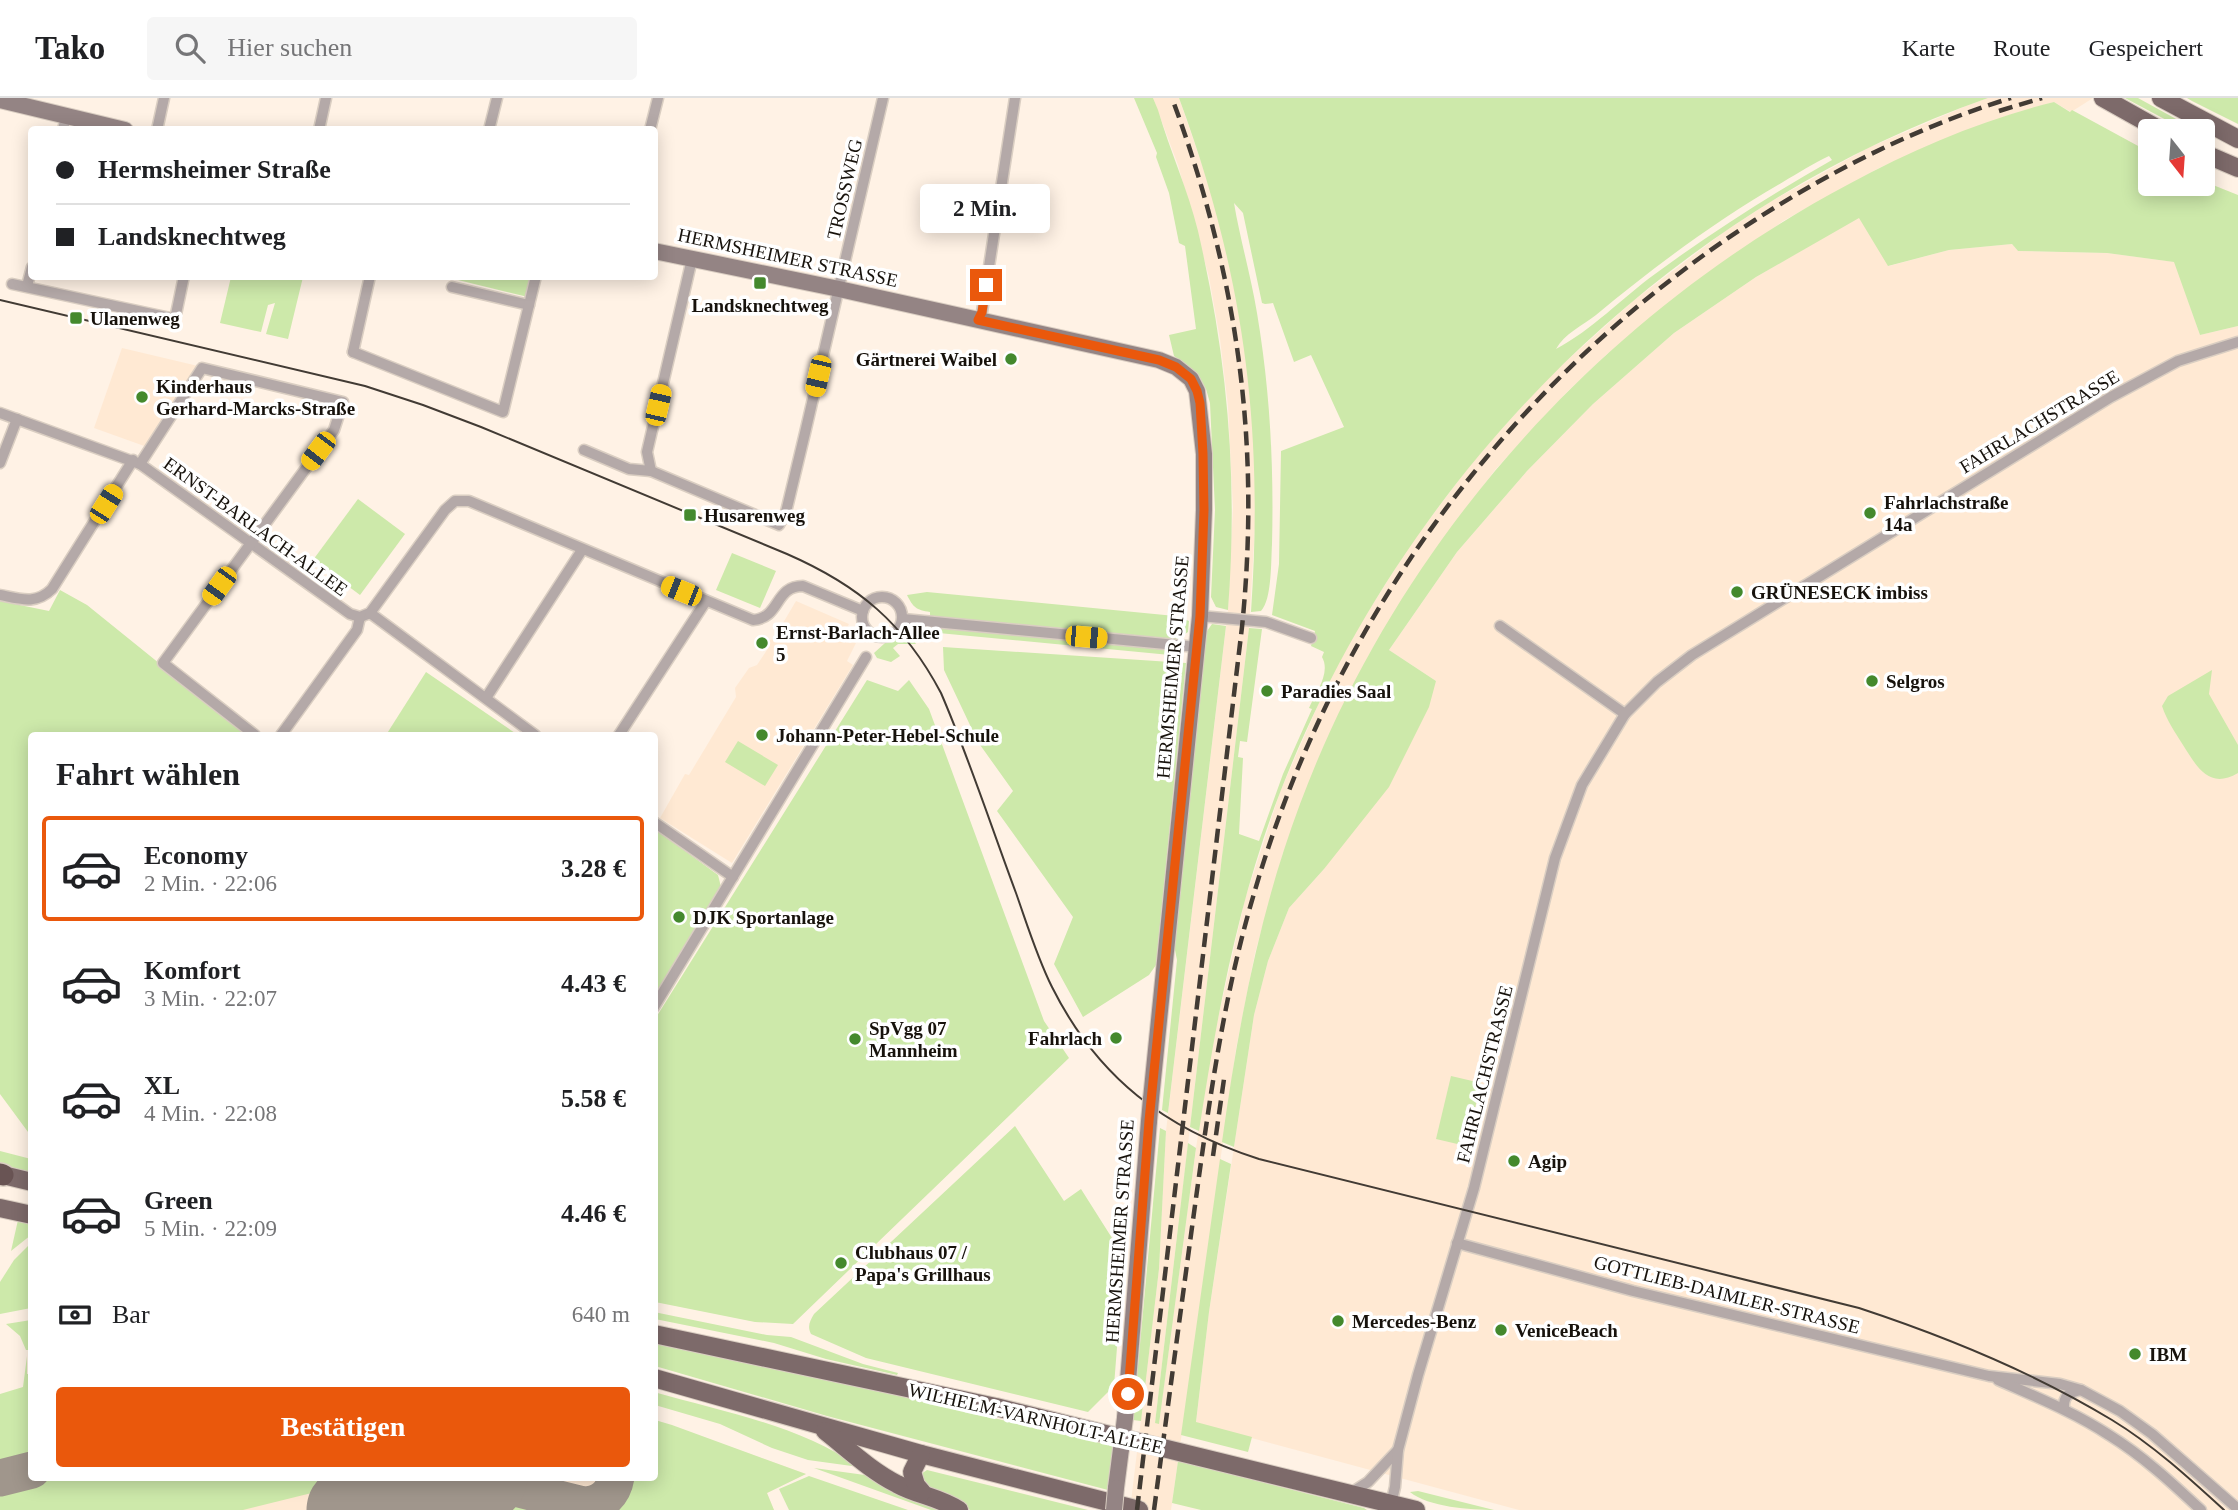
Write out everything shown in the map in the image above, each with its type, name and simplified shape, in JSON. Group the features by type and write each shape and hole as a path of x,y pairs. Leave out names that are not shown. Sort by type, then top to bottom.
{"main road":[{"path":"2103,98 2141,119"},
{"path":"2161,98 2238,139"},
{"path":"2216,159 2238,168"},
{"path":"2,1175 28,1181"},
{"path":"0,1208 28,1215"},
{"name":"WILHELM-VARNHOLT-ALLEE","path":"658,1335 996,1407 1350,1494 1389,1507 1416,1510"},
{"path":"658,1379 921,1454 1139,1510"},
{"path":"818,1425 899,1486 922,1492 959,1510"},
{"path":"921,1454 912,1472 916,1485 922,1492"}],"street":[{"path":"158,126 164,98"},
{"path":"320,126 326,98"},
{"path":"490,126 497,98"},
{"path":"651,126 658,98"},
{"name":"TROSSWEG","path":"839,289 883,98"},
{"path":"978,320 982,312 1015,98"},
{"path":"7,100 64,123 90,126"},
{"name":"HERMSHEIMER STRASSE","path":"658,252 1159,360 1176,367 1191,379 1200,403 1204,510 1200,616 1151,1098 1125,1418 1114,1510"},
{"path":"651,471 647,452 692,259"},
{"path":"27,286 29,280"},
{"path":"12,284 175,319 183,280"},
{"path":"369,280 348,353 503,412 535,280"},
{"path":"452,287 529,305"},
{"path":"584,450 629,469 651,471 779,525 786,512 839,289"},
{"name":"FAHRLACHSTRASSE","path":"1389,1507 1395,1487 1398,1450 1477,1175 1555,858 1581,785 1625,714 1657,682 1692,655 2111,397 2178,361 2238,342"},
{"path":"0,595 26,600 45,597 202,368 343,402 334,430 163,663 251,732"},
{"name":"ERNST-BARLACH-ALLEE","path":"0,413 136,462 350,614 365,615 531,732"},
{"path":"0,463 17,419"},
{"path":"283,732 358,630 365,615 445,510 455,501 469,501 753,620 769,615 785,590 794,586 803,586 863,611"},
{"path":"486,698 582,550"},
{"path":"885,596 898,604 902,619 899,629 893,634 881,637 868,632 864,625 863,611 870,601 885,596"},
{"path":"621,732 706,601"},
{"path":"1200,616 1266,622 1311,638"},
{"path":"902,619 1197,647"},
{"path":"1500,626 1625,714"},
{"path":"658,1000 866,657"},
{"path":"658,825 733,877"},
{"name":"GOTTLIEB-DAIMLER-STRASSE","path":"1457,1244 1633,1291 1989,1376 2060,1384 2081,1390 2120,1411 2152,1434 2236,1509"},
{"name":"GOTTLIEB-DAIMLER-STRASSE","path":"1989,1376 2064,1409 2109,1434 2201,1510"},
{"path":"2064,1409 2067,1395 2081,1390"},
{"name":"FAHRLACHSTRASSE","path":"1350,1494 1368,1482 1398,1450"}],"shaded area":[{"path":"1153,98 1179,98 1212,194 1226,246 1246,351 1255,456 1256,509 1249,628 1155,1423 1159,1423 1212,1045 1245,899 1280,792 1325,689 1351,639 1410,545 1477,456 1551,375 1633,301 1724,232 1770,202 1868,148 1988,98 2093,98 2071,112 2054,102 2006,116 1942,140 1879,168 1783,221 1607,354 1568,391 1495,470 1429,558 1371,651 1346,699 1322,750 1283,853 1255,953 1236,1049 1171,1510 1130,1510 1159,1269 1166,1131 1228,610 1233,508 1228,406 1209,277 1178,165"},
{"path":"1859,217 1889,266 1949,250 2012,244 2018,251 2107,253 2175,262 2200,335 2238,326 2238,1510 1519,1510 1196,1423 1209,1312 1254,1015 1268,961 1289,908 1324,869 1436,681 1389,650 1457,552 1527,471 1593,404 1674,333 1756,277"},
{"name":"Kinderhaus Gerhard-Marcks-Straße","path":"122,348 198,366 147,447 94,428"},
{"name":"Johann-Peter-Hebel-Schule","path":"796,601 849,624 843,635 856,643 847,661 853,665 732,863 660,818 685,774 689,775 736,697 735,688 749,668 757,665 767,650 768,640 779,639 788,627 783,623"},
{"path":"28,1397 28,1481 658,1481 658,1421 806,1474 767,1493 774,1510 0,1510 0,1404"}],"green space":[{"path":"1134,98 1153,98 1158,110 1194,216 1217,326 1231,466 1228,610 1216,607 1211,597 1215,510 1210,403 1198,374 1174,356 1169,335 1196,329 1185,246 1179,243 1169,193 1156,157 1157,153"},
{"path":"1179,98 1988,98 1870,147 1759,209 1655,283 1560,368 1474,462 1398,564 1334,674 1281,790 1241,916 1213,1044 1199,1131 1190,1127 1249,628 1262,629 1247,742 1240,741 1238,757 1243,758 1239,834 1259,841 1283,774 1312,709 1309,708 1322,682 1325,669 1322,657 1324,652 1311,646 1315,631 1272,615 1279,564 1281,451 1344,427 1311,355 1294,362 1273,303 1262,303 1243,213 1234,203 1255,299 1268,399 1272,457 1269,589 1265,606 1261,611 1251,612 1254,478 1244,351 1220,226","holes":["1829,156 1832,160 1698,243 1643,283 1582,333 1556,349 1569,334 1710,228 1812,165"]},
{"path":"2125,98 2138,98 2176,119 2164,119"},
{"path":"2187,98 2238,98 2238,124 2192,101"},
{"path":"2054,102 2138,146 2138,196 2216,196 2216,186 2238,195 2238,326 2200,335 2174,262 2107,253 2018,251 2012,244 1949,250 1888,266 1859,218 1756,277 1674,333 1593,404 1527,471 1457,552 1389,650 1436,681 1429,707 1389,787 1324,869 1289,908 1268,961 1254,1015 1234,1147 1222,1142 1252,971 1273,887 1300,804 1342,707 1393,614 1452,526 1518,444 1592,368 1672,299 1758,238 1849,184 1923,147 2001,117"},
{"path":"230,280 302,280 288,339 266,334 275,303 268,305 261,332 220,323"},
{"path":"458,280 532,280 528,297"},
{"path":"358,499 405,534 360,595 313,560"},
{"path":"732,553 776,571 760,608 716,590"},
{"path":"60,590 87,605 244,732 28,732 28,1132 0,1094 0,601 49,611"},
{"path":"927,592 1175,616 1189,621 1188,632 1176,640 930,617 930,612 916,607 907,595"},
{"path":"1212,624 1226,626 1168,1113 1162,1110 1177,960 1174,945 1205,634"},
{"path":"914,627 922,627 921,631 909,634 916,644 898,644 893,648 900,656 891,662 877,658 874,653 885,643 895,640"},
{"path":"929,627 1171,650 1170,655 928,632"},
{"path":"943,647 1186,663 1156,965 1149,975 1083,1017 1054,964 1073,917 997,811 1013,791 978,742 944,670"},
{"path":"2212,670 2209,694 2238,745 2238,773 2219,779 2205,774 2193,761 2162,706 2168,696"},
{"path":"426,672 514,732 388,732"},
{"name":"SpVgg 07 Mannheim","path":"867,680 898,691 909,680 929,709 1044,1021 1069,1058 793,1324 755,1322 658,1303 658,1014"},
{"path":"738,741 778,765 765,786 725,762"},
{"name":"DJK Sportanlage","path":"658,831 718,875 721,887 658,993"},
{"path":"1451,1076 1481,1083 1466,1146 1436,1139"},
{"path":"1015,1126 1064,1201 1081,1189 1124,1257 1114,1386 1088,1412 866,1358 811,1334 810,1331 814,1314"},
{"path":"1160,1128 1166,1131 1159,1269 1141,1421 1133,1420"},
{"path":"1188,1143 1196,1148 1159,1424 1155,1423"},
{"path":"0,1151 28,1158 28,1173 0,1166"},
{"path":"1220,1159 1231,1164 1196,1422 1252,1437 1248,1452 1181,1435"},
{"path":"18,1220 28,1222 28,1237 11,1251"},
{"path":"28,1246 28,1309 0,1314 0,1282 14,1260"},
{"path":"658,1313 767,1335 791,1337 863,1364 898,1373 897,1375 826,1359 774,1343 658,1320"},
{"path":"28,1320 28,1350 20,1336 6,1324"},
{"path":"658,1345 807,1374 1113,1446 1108,1490 827,1416 658,1367"},
{"path":"27,1356 28,1461 0,1468 0,1394 23,1387"},
{"path":"658,1393 786,1430 812,1440 859,1467 808,1460 772,1448 720,1424 658,1406"},
{"path":"658,1421 806,1474 767,1493 774,1510 612,1510 624,1495 627,1481 658,1481"},
{"path":"1178,1461 1367,1510 1201,1510 1172,1503"},
{"path":"814,1468 872,1476 889,1489 940,1510 931,1510"},
{"path":"927,1470 1088,1510 970,1510 926,1487 921,1474"},
{"path":"809,1476 908,1510 789,1510 779,1489"},
{"path":"32,1481 350,1481 344,1485 243,1510 0,1510 0,1489"},
{"path":"1418,1491 1494,1510 1438,1504 1410,1492"},
{"path":"496,1499 553,1510 453,1510"}],"taxiway":[{"path":"0,1478 28,1471"},
{"path":"359,1508 379,1497 388,1481"},
{"path":"487,1481 583,1505 605,1498 615,1481"}],"runway":[{"path":"351,1510 467,1481"}],"tram line":[{"path":"0,300 365,386 423,405 787,554 857,593 895,626 927,668 941,693 1037,952 1070,1019 1090,1048 1137,1096 1193,1132 1259,1159 1859,1308 1925,1331 2052,1386 2112,1420 2156,1451 2224,1510"}],"railway":[{"path":"1137,1510 1242,627 1247,558 1245,424 1228,293 1213,229 1172,98"},
{"path":"1154,1510 1210,1098 1242,937 1288,794 1331,696 1383,602 1442,513 1510,430 1585,353 1667,283 1755,220 1847,166 1911,135 2011,98"},
{"path":"1999,111 2042,98"},
{"path":"1213,1156 1224,1079"}],"place":[{"name":"Landsknechtweg","path":"760,283"},
{"name":"Ulanenweg","path":"76,318"},
{"name":"Gärtnerei Waibel","path":"1011,359"},
{"name":"Kinderhaus Gerhard-Marcks-Straße","path":"142,397"},
{"name":"Fahrlachstraße 14a","path":"1870,513"},
{"name":"Husarenweg","path":"690,515"},
{"name":"GRÜNESECK imbiss","path":"1737,592"},
{"name":"Ernst-Barlach-Allee 5","path":"762,643"},
{"name":"Selgros","path":"1872,681"},
{"name":"Paradies Saal","path":"1267,691"},
{"name":"Johann-Peter-Hebel-Schule","path":"762,735"},
{"name":"DJK Sportanlage","path":"679,917"},
{"name":"Fahrlach","path":"1116,1038"},
{"name":"SpVgg 07 Mannheim","path":"855,1039"},
{"name":"Agip","path":"1514,1161"},
{"name":"Clubhaus 07 / Papa's Grillhaus","path":"841,1263"},
{"name":"Mercedes-Benz","path":"1338,1321"},
{"name":"VeniceBeach","path":"1501,1330"},
{"name":"IBM","path":"2135,1354"}],"route":[{"path":"986,285 982,312 978,320 1159,360 1176,367 1191,379 1200,403 1204,510 1200,616 1149,1121 1128,1394"}]}
